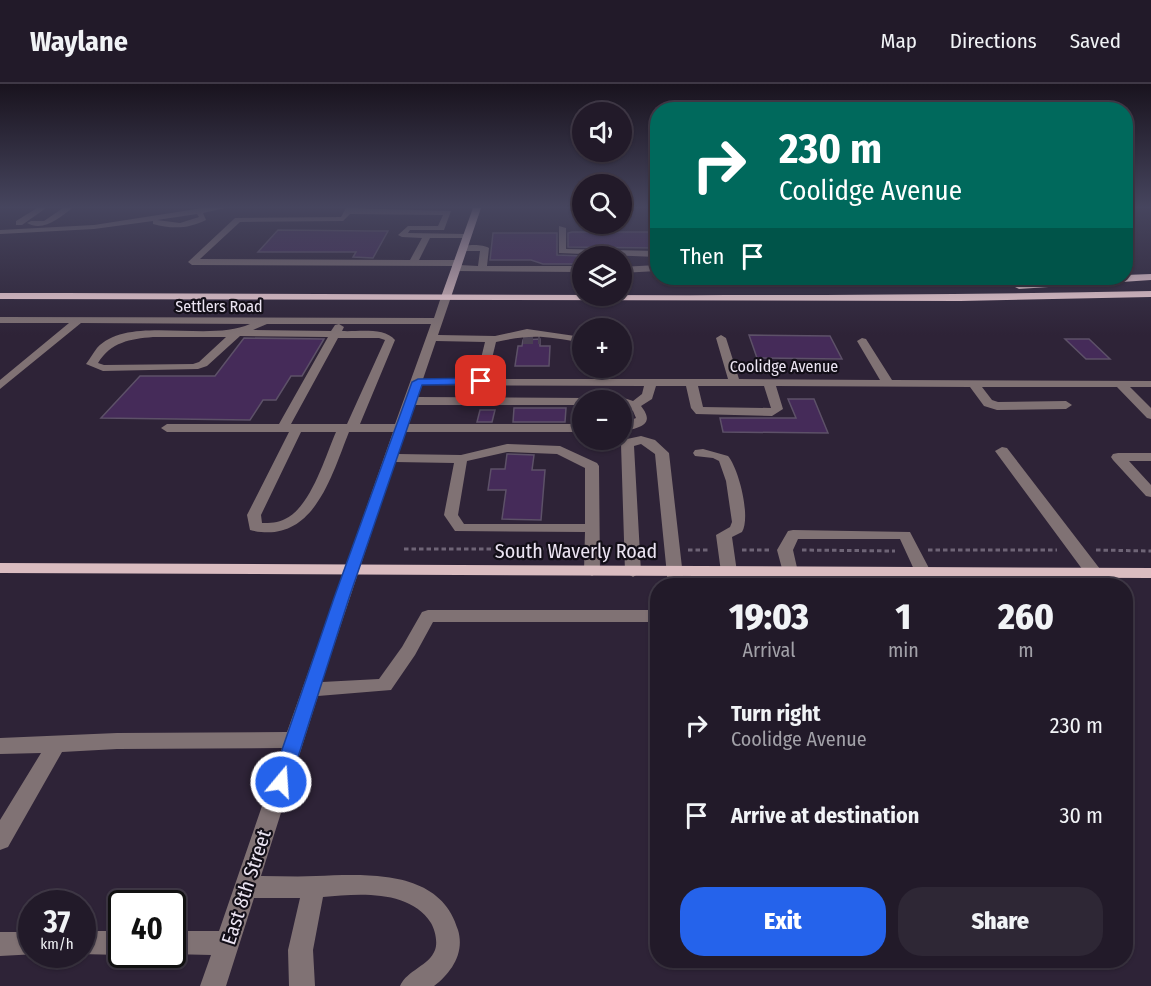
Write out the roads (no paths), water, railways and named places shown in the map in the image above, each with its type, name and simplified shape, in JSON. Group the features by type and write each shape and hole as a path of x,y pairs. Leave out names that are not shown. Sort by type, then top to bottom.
{"highway":[{"path":"1133,278 1151,277"},
{"path":"0,284 448,291 628,297 1082,285"},
{"path":"1133,284 1151,284"},
{"path":"102,297 114,290 134,285"},
{"path":"0,296 102,297 448,291 572,285"},
{"path":"632,285 789,292 1151,296"},
{"path":"1014,286 1029,285"}],"main road":[{"name":"East 8th Street","path":"448,291 462,250"},
{"name":"South Waverly Road","path":"0,568 592,571 633,572 676,578 729,572 1151,573"}],"street":[{"path":"205,250 192,262 413,262 482,268 572,269"},
{"path":"413,262 419,250"},
{"path":"482,268 485,250"},
{"path":"562,250 650,254"},
{"path":"633,254 632,270 650,269"},
{"name":"East 8th Street","path":"213,986 351,571 448,291"},
{"name":"Settlers Road","path":"0,320 438,321"},
{"path":"0,386 78,321"},
{"path":"264,321 237,333 203,364 194,367 103,368 92,364 109,344 129,336 237,333 335,334 386,336 390,340 310,504 297,519 278,527 255,527 254,515 290,428 335,334 342,322"},
{"path":"481,381 496,339 507,334 538,332 568,339"},
{"path":"433,338 523,339"},
{"path":"721,338 734,382"},
{"path":"540,339 572,339"},
{"path":"862,341 888,383"},
{"name":"Coolidge Avenue","path":"418,382 1151,384"},
{"path":"632,425 642,419 641,412 634,405 648,396 651,382"},
{"path":"691,382 697,408 700,411 772,412 777,409 769,382"},
{"path":"974,384 988,403 997,406 1066,405"},
{"path":"1120,384 1151,415"},
{"path":"411,401 572,401"},
{"path":"167,428 572,428"},
{"path":"633,572 627,444 633,440 645,440 656,446 662,453 676,578"},
{"path":"391,458 461,459 507,448 560,450 592,466 592,571"},
{"path":"1002,451 1094,573"},
{"path":"700,453 723,457 729,471 739,522 737,529 724,535 729,572"},
{"path":"1151,457 1118,458 1151,493"},
{"path":"461,459 451,515 460,528 592,528"},
{"path":"790,572 785,550 793,534 905,535 924,572"},
{"path":"311,690 384,685 409,651 428,616 650,616"},
{"path":"0,746 117,741 295,740"},
{"path":"0,840 56,745"},
{"path":"246,887 365,884 403,891 428,902 445,923 450,945 445,958 429,975 413,986"},
{"path":"302,986 300,950 314,887"},
{"path":"186,943 228,943"},
{"path":"0,944 18,944"}],"tunnel":[{"path":"523,339 540,339"}]}
